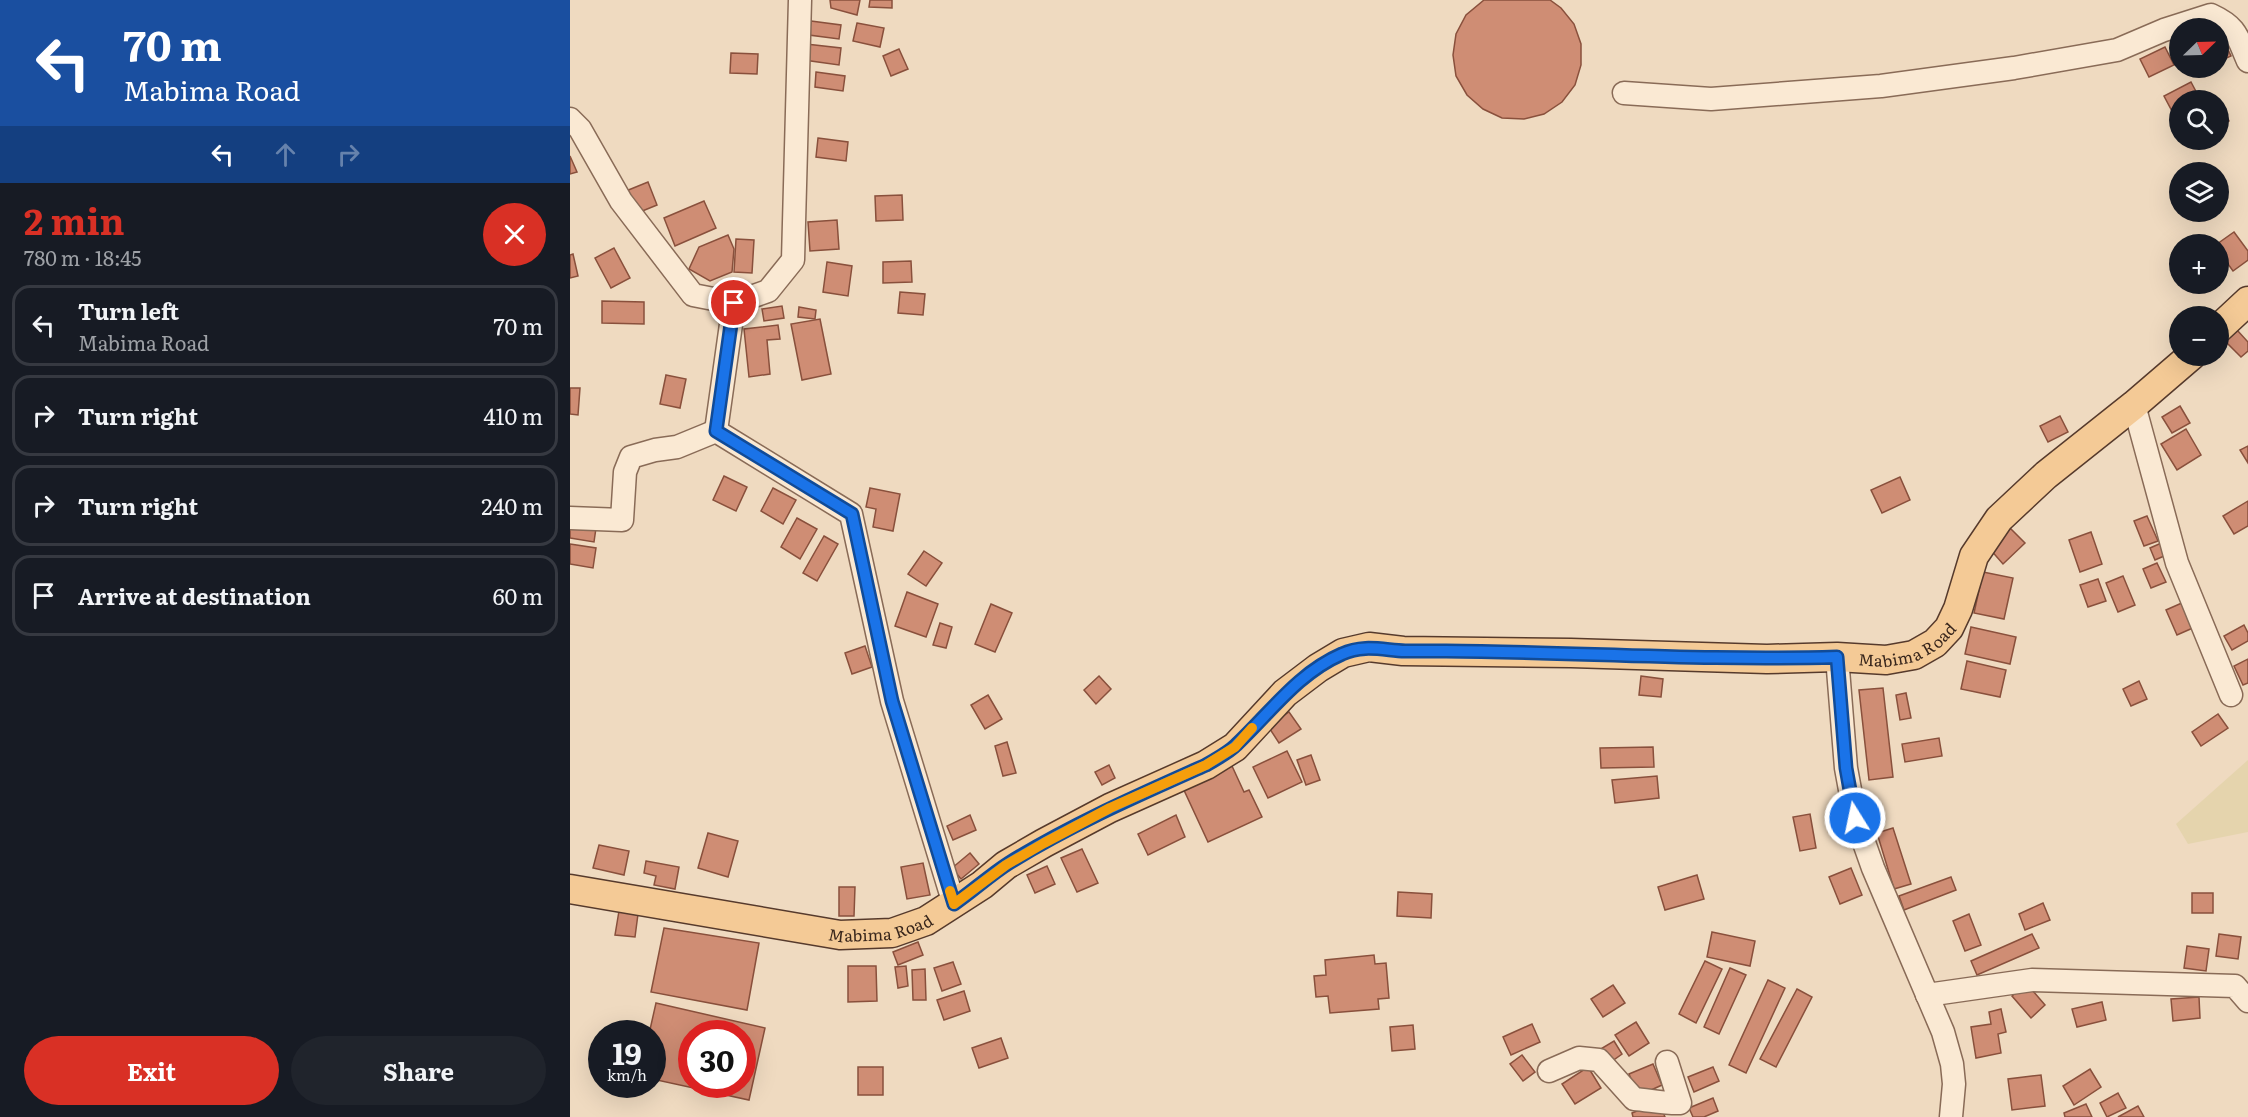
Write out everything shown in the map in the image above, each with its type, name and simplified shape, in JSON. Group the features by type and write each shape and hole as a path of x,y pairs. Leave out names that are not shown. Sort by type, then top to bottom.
{"main road":[{"path":"2229,318 2248,301"},
{"name":"Mabima Road","path":"570,889 840,935 892,933 926,921 954,904 1006,865 1044,843 1110,808 1206,765 1235,747 1285,693 1318,668 1343,653 1369,647 1403,651 1767,659 1837,657 1886,660 1914,655 1935,643 1949,628 1958,609 1974,556 1999,519 2046,475 2180,366"}],"street":[{"path":"570,119 580,129 621,201 693,295 734,303 768,291 793,260 800,0"},
{"path":"1624,93 1711,99 1881,87 2014,68 2117,50 2164,30 2211,15 2228,23 2248,61"},
{"path":"716,431 734,303"},
{"path":"2134,405 2177,564 2231,695"},
{"path":"570,518 622,520 626,472 632,457 655,450 677,447 716,431"},
{"path":"716,431 852,514 892,701 954,904"},
{"path":"1837,657 1846,768 1855,818 1873,868 1943,1032 1952,1064 1954,1084 1951,1117"},
{"path":"1927,995 2032,980 2235,986 2248,1001"},
{"path":"1549,1071 1579,1058 1599,1060 1634,1099 1660,1101 1684,1110"},
{"path":"1668,1062 1684,1110"}],"shaded area":[{"path":"2248,760 2248,832 2188,844 2176,824"}],"building":[{"path":"830,0 860,0 857,15 831,8"},
{"path":"870,0 892,0 892,8 869,7"},
{"path":"1484,0 1550,0 1561,8 1574,24 1581,44 1581,65 1575,85 1562,102 1544,114 1524,119 1502,118 1483,109 1467,95 1456,76 1453,55 1456,34 1466,15"},
{"path":"811,21 841,25 839,39 809,35"},
{"path":"857,23 884,28 880,47 853,41"},
{"path":"806,44 841,48 839,65 804,60"},
{"path":"2165,47 2169,55 2169,67 2149,77 2140,59"},
{"path":"899,49 908,69 891,76 883,56"},
{"path":"731,53 758,54 757,74 730,73"},
{"path":"816,72 845,76 843,91 815,87"},
{"path":"2191,82 2195,90 2176,90"},
{"path":"2169,93 2169,105 2164,96"},
{"path":"818,138 848,142 846,161 816,157"},
{"path":"570,156 577,172 570,174"},
{"path":"648,182 657,205 635,214 626,191"},
{"path":"902,195 903,220 876,221 875,196"},
{"path":"704,201 716,228 675,246 664,218"},
{"path":"837,220 839,249 810,251 808,222"},
{"path":"2234,232 2248,251 2248,260 2233,271 2229,265 2229,236"},
{"path":"728,235 734,249 732,272 710,281 689,269 699,247"},
{"path":"736,239 754,240 752,273 734,272"},
{"path":"614,248 630,278 611,288 595,258"},
{"path":"573,254 578,276 570,278 570,255"},
{"path":"911,261 912,282 883,283 883,262"},
{"path":"827,262 852,266 848,296 823,292"},
{"path":"900,292 925,294 923,315 898,313"},
{"path":"602,301 644,302 644,324 602,323"},
{"path":"782,306 784,318 764,321 762,309"},
{"path":"799,307 816,310 815,319 798,317"},
{"path":"820,319 831,374 802,380 791,324"},
{"path":"778,325 780,339 767,340 770,374 749,377 744,329"},
{"path":"2237,330 2248,342 2248,351 2241,357 2229,345 2229,337"},
{"path":"666,375 686,379 680,408 660,404"},
{"path":"570,388 580,388 578,415 570,414"},
{"path":"2180,406 2190,423 2172,433 2162,417"},
{"path":"2060,416 2068,432 2048,442 2040,426"},
{"path":"2186,429 2201,455 2177,470 2161,444"},
{"path":"2248,446 2248,463 2240,450"},
{"path":"724,476 747,487 736,511 713,500"},
{"path":"1900,477 1910,500 1882,513 1871,490"},
{"path":"773,488 796,500 783,524 761,511"},
{"path":"870,488 900,494 893,531 873,527 876,509 866,507"},
{"path":"2248,501 2248,526 2234,534 2223,516"},
{"path":"2147,516 2158,541 2144,546 2134,521"},
{"path":"797,518 817,529 800,559 781,547"},
{"path":"570,525 596,528 594,542 570,538"},
{"path":"2010,528 2025,543 2003,564 1989,548"},
{"path":"2091,532 2102,564 2080,572 2069,540"},
{"path":"824,536 838,544 817,581 803,573"},
{"path":"2166,541 2171,553 2155,560 2150,548"},
{"path":"570,544 596,548 593,568 570,564"},
{"path":"924,551 942,563 926,586 908,574"},
{"path":"2157,563 2166,582 2151,588 2143,569"},
{"path":"1983,572 2013,578 2004,619 1974,613"},
{"path":"2123,576 2135,605 2118,612 2106,583"},
{"path":"2098,579 2106,601 2088,607 2080,585"},
{"path":"907,592 938,604 926,637 895,626"},
{"path":"2184,602 2195,627 2177,635 2166,610"},
{"path":"991,604 1012,613 995,652 975,644"},
{"path":"940,623 952,627 946,648 933,645"},
{"path":"2244,625 2248,633 2248,641 2232,650 2224,636"},
{"path":"1971,627 2016,637 2010,664 1965,654"},
{"path":"865,646 872,667 852,674 845,653"},
{"path":"2248,659 2248,683 2243,685 2234,666"},
{"path":"1967,661 2006,670 2000,697 1961,689"},
{"path":"1099,676 1111,689 1096,704 1084,690"},
{"path":"1641,676 1663,679 1661,697 1639,695"},
{"path":"2139,681 2147,699 2131,706 2123,689"},
{"path":"1883,688 1893,777 1869,780 1859,690"},
{"path":"1906,693 1911,718 1900,720 1896,695"},
{"path":"988,695 1002,719 985,729 971,705"},
{"path":"1289,712 1301,729 1279,743 1268,726"},
{"path":"2218,714 2228,728 2201,746 2192,732"},
{"path":"1939,738 1942,756 1905,762 1902,744"},
{"path":"1007,742 1016,773 1003,776 995,746"},
{"path":"1653,747 1654,767 1601,768 1600,748"},
{"path":"1287,751 1302,782 1268,798 1253,767"},
{"path":"1311,755 1320,780 1306,785 1297,760"},
{"path":"1109,765 1115,778 1102,785 1095,772"},
{"path":"1232,766 1244,792 1249,790 1262,817 1208,842 1183,788"},
{"path":"1657,776 1659,798 1615,803 1612,780"},
{"path":"1810,814 1816,848 1800,851 1793,817"},
{"path":"970,815 976,830 953,840 947,826"},
{"path":"1176,815 1185,837 1148,855 1138,834"},
{"path":"1893,828 1911,884 1894,889 1877,833"},
{"path":"708,833 738,841 728,877 698,868"},
{"path":"599,845 629,851 624,875 593,868"},
{"path":"1082,849 1098,883 1077,892 1061,858"},
{"path":"970,853 979,864 961,879 952,868"},
{"path":"646,861 679,867 675,889 654,885 656,876 644,873"},
{"path":"923,863 930,895 907,899 901,867"},
{"path":"1047,866 1055,884 1035,893 1027,875"},
{"path":"1851,868 1862,895 1840,904 1829,877"},
{"path":"1697,875 1704,899 1665,910 1658,887"},
{"path":"1951,877 1956,890 1904,910 1899,896"},
{"path":"839,887 855,887 854,916 839,916"},
{"path":"1398,892 1432,894 1431,918 1397,916"},
{"path":"2192,893 2213,893 2213,913 2192,913"},
{"path":"2043,903 2050,920 2025,930 2019,914"},
{"path":"619,911 638,914 635,937 615,935"},
{"path":"1969,914 1981,945 1965,951 1953,921"},
{"path":"664,928 759,943 747,1010 651,992"},
{"path":"1712,932 1755,941 1750,966 1707,957"},
{"path":"2032,934 2039,948 1977,975 1971,961"},
{"path":"2219,934 2241,937 2238,959 2216,956"},
{"path":"918,942 923,955 898,965 893,952"},
{"path":"2187,946 2209,949 2206,971 2184,968"},
{"path":"1374,955 1375,964 1386,963 1389,998 1378,999 1379,1009 1330,1013 1328,996 1316,997 1314,976 1326,975 1325,960"},
{"path":"1705,961 1722,969 1696,1023 1679,1014"},
{"path":"953,962 961,984 942,991 934,968"},
{"path":"848,966 876,966 877,1001 848,1002"},
{"path":"906,966 908,986 898,988 895,967"},
{"path":"1730,968 1746,975 1719,1034 1704,1027"},
{"path":"925,969 926,1000 913,1000 912,970"},
{"path":"1768,980 1785,988 1746,1073 1729,1065"},
{"path":"2027,984 2045,1005 2031,1018 2012,996"},
{"path":"1613,985 1625,1003 1603,1017 1591,999"},
{"path":"1797,989 1812,997 1776,1067 1760,1059"},
{"path":"964,991 970,1011 944,1020 937,1000"},
{"path":"2199,997 2200,1018 2173,1021 2171,999"},
{"path":"2102,1002 2106,1020 2077,1027 2072,1009"},
{"path":"656,1003 730,1020 678,1020 678,1085 666,1082 666,1020 652,1020"},
{"path":"2001,1009 2006,1032 1998,1034 2001,1053 1976,1058 1971,1027 1991,1024 1989,1012"},
{"path":"1636,1022 1649,1043 1629,1056 1615,1035"},
{"path":"1532,1024 1540,1042 1511,1055 1503,1037"},
{"path":"1413,1025 1415,1049 1392,1051 1390,1027"},
{"path":"756,1026 765,1028 756,1068"},
{"path":"1001,1038 1008,1058 979,1068 972,1048"},
{"path":"1614,1041 1622,1054 1608,1064 1599,1050"},
{"path":"1522,1055 1535,1072 1523,1081 1510,1064"},
{"path":"1653,1064 1662,1085 1638,1096 1629,1074"},
{"path":"858,1067 883,1067 883,1095 858,1095"},
{"path":"1588,1067 1601,1088 1575,1104 1562,1084"},
{"path":"1713,1067 1719,1081 1694,1092 1688,1077"},
{"path":"2090,1069 2101,1087 2074,1105 2063,1086"},
{"path":"2041,1075 2045,1106 2012,1110 2008,1079"},
{"path":"2118,1093 2126,1108 2107,1117 2100,1103"},
{"path":"1713,1098 1718,1111 1704,1117 1693,1117 1689,1108"},
{"path":"1659,1102 1665,1117 1633,1117 1632,1113"},
{"path":"2086,1104 2092,1117 2065,1117 2064,1113"},
{"path":"2138,1106 2144,1117 2118,1117"}],"slow traffic":[{"path":"950,891 954,904 1006,865 1044,843 1110,808 1206,765 1235,747 1252,728"}],"route":[{"path":"734,303 716,431 852,514 892,701 954,904 1006,865 1044,843 1110,808 1206,765 1235,747 1285,693 1318,668 1343,653 1369,647 1403,651 1671,657 1767,659 1837,657 1846,768 1855,818"}]}
